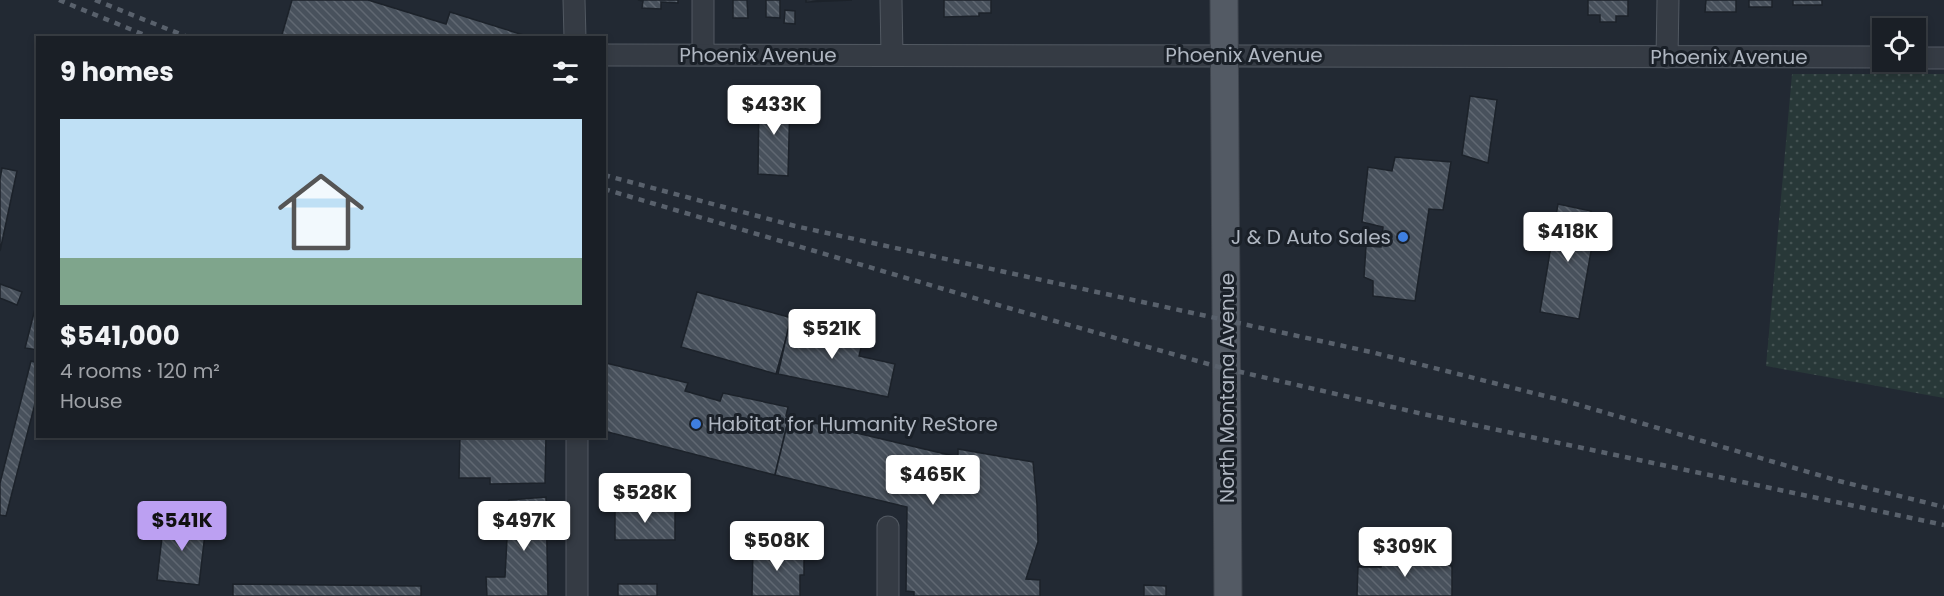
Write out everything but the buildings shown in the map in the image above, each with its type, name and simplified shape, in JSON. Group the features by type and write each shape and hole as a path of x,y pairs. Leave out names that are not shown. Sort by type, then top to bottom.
{"main road":[{"name":"North Montana Avenue","path":"1224,0 1228,596"}],"street":[{"path":"574,0 575,36"},
{"path":"703,54 704,0"},
{"path":"891,0 892,55"},
{"path":"1667,57 1668,0"},
{"name":"Phoenix Avenue","path":"606,55 1872,57"},
{"path":"1926,58 1944,58"},
{"path":"577,438 577,596"},
{"path":"888,527 888,596"}],"shaded area":[{"path":"1792,74 1944,74 1944,398 1766,366"}],"railway":[{"path":"59,0 147,36"},
{"path":"95,0 185,36"},
{"path":"606,176 795,226 1371,352 1569,402 1839,481 1944,507"},
{"path":"606,190 998,305 1219,367 1423,414 1944,525"}],"place":[{"name":"J & D Auto Sales","path":"1403,237"},
{"name":"Habitat for Humanity ReStore","path":"696,424"}]}
